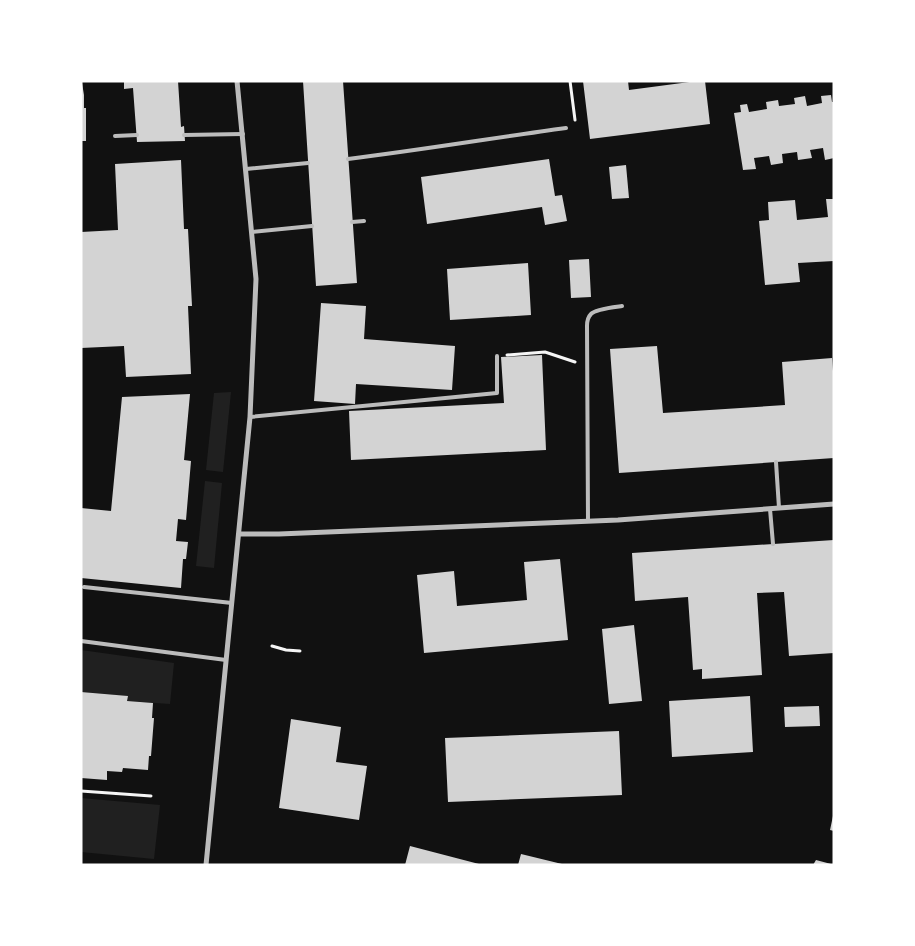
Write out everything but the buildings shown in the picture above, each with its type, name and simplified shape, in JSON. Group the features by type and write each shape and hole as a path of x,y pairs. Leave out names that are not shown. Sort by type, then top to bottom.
{"street":[{"path":"206,865 250,417 256,279 237,81"},
{"path":"239,534 588,521 834,504"}],"lane":[{"path":"348,159 408,152 488,138 566,128"},
{"path":"184,135 243,134"},
{"path":"115,136 137,136"},
{"path":"246,169 308,163"},
{"path":"352,222 364,221"},
{"path":"252,232 312,226"},
{"path":"588,521 588,319 596,311 622,306"},
{"path":"250,417 497,394 498,356"},
{"path":"776,462 779,508"},
{"path":"770,508 773,544"},
{"path":"84,588 232,602"},
{"path":"81,640 226,660"}],"path":[{"path":"570,81 575,120"},
{"path":"498,356 545,352 587,366"},
{"path":"272,646 300,651"},
{"path":"81,791 151,796"}],"shaded area":[{"path":"231,392 223,472 206,470 214,393"},
{"path":"205,481 222,483 214,568 196,566"},
{"path":"81,650 174,663 170,704 127,701 127,696 81,692"},
{"path":"81,798 160,805 154,859 81,852"}]}
